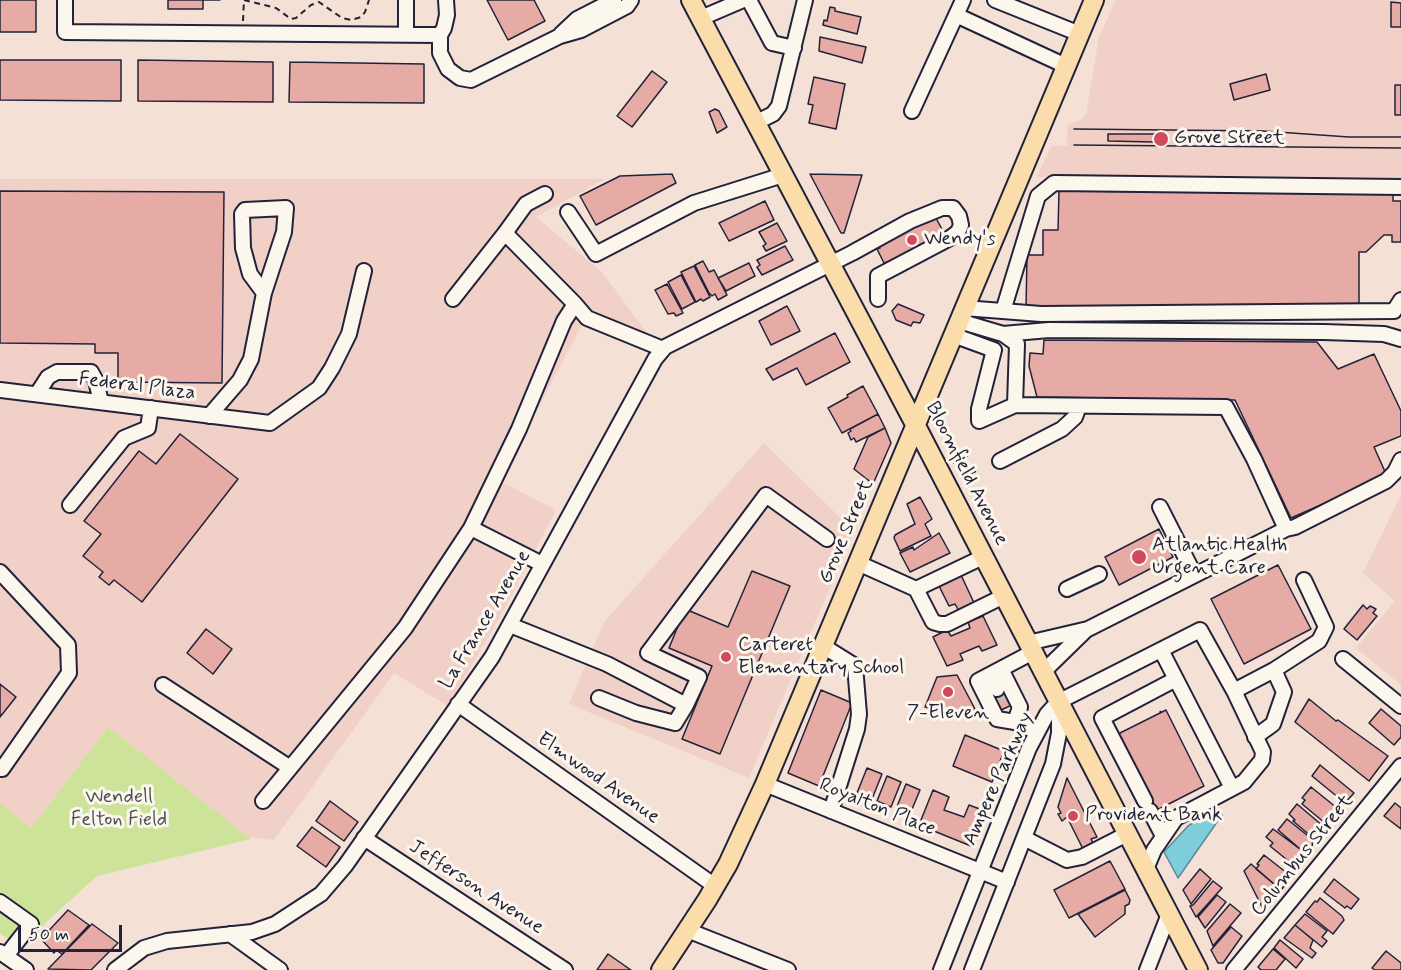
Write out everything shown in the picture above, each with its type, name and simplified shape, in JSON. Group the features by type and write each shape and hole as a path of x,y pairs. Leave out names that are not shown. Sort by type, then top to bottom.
{"main road":[{"name":"Bloomfield Avenue","path":"691,0 916,426 1198,970"},
{"name":"Grove Street","path":"661,970 728,864 765,784 1094,0"}],"street":[{"path":"65,0 65,32 440,35"},
{"path":"406,0 406,34"},
{"path":"446,0 447,15 440,35 440,53 448,69 460,78 471,80 560,36 581,30 627,6 631,0"},
{"path":"560,36 577,19 614,0"},
{"path":"700,18 743,0"},
{"path":"749,0 772,43 794,48"},
{"path":"755,123 773,114 779,106 805,0"},
{"path":"912,111 963,0"},
{"path":"995,0 1080,33"},
{"path":"956,15 1066,66"},
{"path":"568,212 596,255 694,203 783,175"},
{"path":"1003,312 1038,196 1054,183 1401,187"},
{"path":"453,299 506,233 526,204 545,194"},
{"path":"208,416 240,380 251,359 264,293 284,232 286,208 245,210 242,214 243,248 250,274 264,293"},
{"name":"La France Avenue","path":"115,970 144,948 167,940 252,932 275,924 321,894 345,866 492,657 655,359 663,350 671,343 910,221 942,208 953,208 959,216 961,225 958,232 878,276 878,299"},
{"path":"506,233 587,318 663,350"},
{"name":"Federal Plaza","path":"0,390 270,423 319,388 332,368 349,334 364,271"},
{"path":"959,321 1003,312 1041,314 1394,311 1401,300"},
{"path":"263,801 405,628 471,528 519,429 564,321 575,304"},
{"path":"959,321 1003,334 1017,344 1015,405"},
{"path":"959,321 994,350 979,408 979,421 1015,405 1226,407 1254,459 1286,529"},
{"path":"1003,334 1049,330 1312,332 1384,334 1401,339"},
{"path":"37,394 48,377 57,372 91,372 96,381 101,402"},
{"path":"1000,461 1062,429 1075,417 1079,406"},
{"path":"70,505 124,438 148,428 150,408"},
{"path":"1037,732 1015,722 997,719 978,681 996,672 1030,648 1088,628 1386,481 1395,472 1401,460"},
{"path":"599,698 636,713 675,723 699,677 648,653 766,495 827,539"},
{"path":"1160,507 1194,574"},
{"path":"471,528 542,564"},
{"path":"916,590 983,557"},
{"path":"858,562 916,590 933,622 940,624 947,624 1004,596"},
{"path":"1067,589 1099,574"},
{"path":"1234,691 1274,670 1318,641 1326,627 1304,580"},
{"path":"0,769 2,770 69,673 68,645 3,581"},
{"path":"510,625 607,664 686,705"},
{"path":"1043,672 1088,628"},
{"path":"1058,702 1200,630 1234,691 1263,752 1262,760 1244,782 1176,818 1154,850 1146,869"},
{"path":"823,646 855,666 859,714 857,729 831,811"},
{"path":"1161,650 1232,788"},
{"path":"1343,659 1401,706"},
{"path":"1256,737 1273,724 1284,692 1274,670"},
{"path":"996,672 997,688"},
{"path":"996,672 1020,707 1015,722"},
{"path":"1163,836 1102,718 1176,679"},
{"path":"163,685 289,767"},
{"name":"Ampere Parkway","path":"941,970 1037,732 1047,714 1058,702"},
{"name":"Ampere Parkway","path":"972,970 1053,764 1059,733 1058,702"},
{"name":"Elmwood Avenue","path":"458,704 715,886"},
{"path":"1007,707 1015,722"},
{"name":"Columbus Street","path":"1234,970 1401,766"},
{"name":"Royalton Place","path":"765,784 1007,882"},
{"path":"1024,838 1067,860 1082,857 1128,834"},
{"name":"Jefferson Avenue","path":"364,838 565,970"},
{"path":"0,902 31,924 3,954 26,970"},
{"path":"1147,970 1169,914"},
{"path":"687,930 788,970"},
{"path":"230,934 279,970"}],"path":[{"path":"243,25 244,0 276,8 291,19 296,18 311,5 319,3 342,18 351,20 361,17 366,12 369,0"},
{"path":"953,463 970,454"},
{"path":"961,478 978,470"}],"shaded area":[{"path":"1116,0 1401,0 1401,179 1037,177 1051,146 1067,146 1068,124 1079,121 1086,115 1099,37"},
{"path":"0,179 605,179 536,217 602,272 649,336 590,309 500,481 556,510 500,617 448,706 394,673 274,840 248,837 108,727 31,828 0,803"},
{"path":"764,443 854,531 749,778 569,704 604,622"},
{"path":"1401,495 1401,685 1356,648 1395,601 1363,573"}],"green space":[{"name":"Wendell Felton Field","path":"108,727 251,839 97,876 44,924 22,949 0,933 0,803 31,828"}],"water":[{"path":"1217,809 1222,815 1178,878 1164,852 1188,826"}],"building":[{"path":"0,0 36,0 36,32 0,32"},
{"path":"168,0 203,0 203,9 168,9"},
{"path":"487,0 534,0 545,21 508,40"},
{"path":"1391,2 1401,3 1401,27 1391,27"},
{"path":"830,7 835,8 835,11 861,17 857,34 823,25 824,20 827,21"},
{"path":"820,37 866,47 862,63 819,51"},
{"path":"0,60 121,60 121,101 0,100"},
{"path":"138,60 273,62 273,102 138,101"},
{"path":"290,62 424,64 424,103 289,102"},
{"path":"652,71 667,82 632,127 617,116"},
{"path":"1266,74 1270,90 1234,100 1230,84"},
{"path":"814,77 845,84 836,129 809,123 813,105 808,104"},
{"path":"1395,85 1401,85 1401,115 1395,115"},
{"path":"715,109 719,111 727,127 717,133 709,112"},
{"path":"1108,134 1154,134 1154,142 1108,141"},
{"path":"672,174 676,183 596,225 580,196 620,176"},
{"path":"810,174 862,175 844,233 841,233"},
{"path":"0,191 224,192 222,383 118,382 118,353 95,353 95,344 0,343"},
{"path":"1059,191 1393,193 1393,201 1401,201 1401,242 1392,242 1392,235 1384,235 1366,252 1359,252 1359,310 1026,308 1027,255 1043,255 1043,230 1058,230"},
{"path":"765,201 774,220 729,241 719,223"},
{"name":"Wendy's","path":"935,216 946,237 889,265 887,262 884,263 877,249 880,248 878,244"},
{"path":"777,223 787,241 766,251 763,246 766,244 759,232"},
{"path":"785,246 793,260 762,275 757,267 760,265 757,260"},
{"path":"703,261 709,272 714,270 727,295 718,300 715,294 712,296 709,293 695,265"},
{"path":"749,263 755,276 726,291 718,278"},
{"path":"694,266 710,297 703,301 701,299 696,302 681,272"},
{"path":"681,275 695,302 682,309 668,282"},
{"path":"667,284 683,313 676,316 674,313 668,314 655,290"},
{"path":"898,304 924,315 920,323 913,322 911,326 896,320 892,311"},
{"path":"787,306 800,331 771,345 759,321"},
{"path":"835,333 850,362 806,385 797,368 773,380 766,369"},
{"path":"1044,340 1317,342 1338,369 1374,354 1401,411 1401,436 1374,447 1387,476 1291,518 1235,400 1037,397 1029,366 1030,353 1043,354"},
{"path":"863,386 878,414 842,433 828,408"},
{"path":"878,414 885,428 856,442 854,438 851,440 848,433 850,429"},
{"path":"885,428 891,443 873,484 854,469 868,437"},
{"path":"180,434 238,479 142,602 114,580 109,585 99,577 103,572 83,556 101,534 84,521 139,451 156,464"},
{"path":"920,497 932,519 925,524 931,536 900,551 894,538 895,535 915,524 907,504"},
{"name":"Atlantic Health Urgent Care","path":"1159,529 1173,557 1119,585 1105,557"},
{"path":"939,533 950,553 910,572 900,553 913,547 914,550"},
{"path":"1278,565 1311,629 1244,664 1211,599"},
{"name":"Carteret Elementary School","path":"752,571 790,586 720,754 682,739 712,666 669,648 685,609 728,627"},
{"path":"961,575 975,605 959,611 955,604 949,606 939,586"},
{"path":"1363,605 1367,609 1370,606 1376,609 1373,613 1377,616 1357,640 1344,629"},
{"path":"983,616 997,645 982,651 979,646 960,654 963,660 947,666 933,637 947,630 951,636 970,628 968,622"},
{"path":"206,629 232,649 213,674 187,653"},
{"name":"7-Eleven","path":"957,675 975,709 958,716 925,707 937,677"},
{"path":"0,684 16,697 0,717"},
{"name":"7-Eleven","path":"1004,685 1014,704 999,711 989,693"},
{"path":"821,690 852,703 819,786 788,773"},
{"path":"1309,699 1336,721 1338,720 1388,756 1369,781 1295,722"},
{"path":"1381,709 1401,726 1401,737 1394,745 1369,723"},
{"path":"1166,710 1204,786 1157,810 1118,734"},
{"path":"965,735 1004,751 992,782 953,766"},
{"path":"1320,765 1354,793 1345,803 1312,776"},
{"path":"867,768 882,774 872,799 857,793"},
{"path":"887,776 901,782 891,807 877,801"},
{"name":"Provident Bank","path":"1067,778 1097,837 1091,839 1096,849 1085,853 1067,817 1062,821 1058,814 1061,813 1058,807"},
{"path":"906,784 920,790 910,814 896,809"},
{"path":"1311,787 1337,808 1331,819 1329,818 1325,823 1302,804 1305,800 1302,798"},
{"path":"933,790 949,797 944,810 964,817 969,805 985,811 971,846 919,825"},
{"path":"330,801 358,822 344,841 316,821"},
{"path":"1395,803 1401,808 1401,829 1384,816"},
{"path":"1297,804 1329,831 1319,843 1293,821 1295,820 1289,814"},
{"path":"1287,819 1313,840 1312,847 1306,854 1278,830"},
{"path":"312,827 340,847 326,867 297,846"},
{"path":"1273,829 1308,855 1297,868 1270,846 1273,843 1266,837"},
{"path":"1264,855 1292,877 1281,890 1256,869"},
{"path":"1110,861 1125,889 1069,918 1054,890"},
{"path":"1251,864 1281,890 1264,911 1244,871"},
{"path":"1200,869 1211,879 1191,904 1183,890"},
{"path":"1334,879 1359,899 1351,909 1347,906 1345,908 1324,892"},
{"path":"1213,881 1222,888 1196,917 1190,906"},
{"path":"1125,890 1130,900 1125,906 1125,914 1095,937 1078,914"},
{"path":"1217,895 1226,902 1205,928 1198,917"},
{"path":"1320,898 1344,920 1333,934 1306,912"},
{"path":"1230,904 1241,913 1213,946 1207,931"},
{"path":"68,910 89,925 62,954 56,950 54,953 41,939"},
{"path":"1305,914 1327,931 1322,937 1327,941 1322,947 1295,925"},
{"path":"92,924 118,943 91,970 48,969"},
{"path":"1295,925 1313,940 1310,948 1316,953 1312,958 1284,938"},
{"path":"1231,927 1242,936 1223,963 1218,963 1211,950"},
{"path":"1280,940 1303,959 1296,968 1274,948"},
{"path":"1273,949 1285,959 1276,970 1261,970 1258,967"},
{"path":"1386,951 1401,963 1401,970 1372,968"},
{"path":"608,954 631,970 597,970"}],"tunnel":[{"path":"997,689 1007,707"}],"tram line":[{"path":"1074,129 1263,131 1349,137 1401,137"},
{"path":"1074,145 1401,148"}],"place":[{"name":"Grove Street","path":"1161,139"},
{"name":"Wendy's","path":"912,240"},
{"name":"Atlantic Health Urgent Care","path":"1139,557"},
{"name":"Carteret Elementary School","path":"726,657"},
{"name":"7-Eleven","path":"948,692"},
{"name":"Provident Bank","path":"1073,816"}]}
